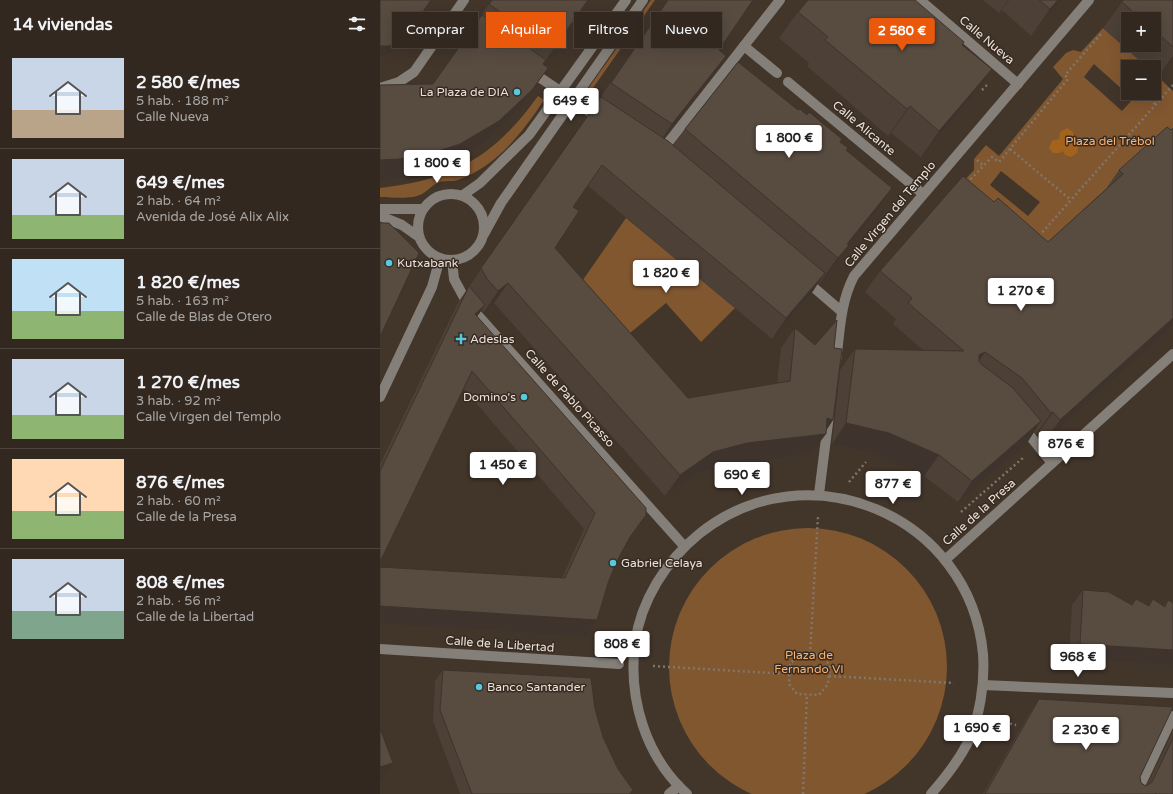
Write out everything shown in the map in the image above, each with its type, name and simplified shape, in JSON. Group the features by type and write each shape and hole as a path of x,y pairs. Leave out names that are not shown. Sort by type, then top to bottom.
{"street":[{"path":"380,88 399,82 414,72 464,0"},
{"path":"463,195 480,183 529,135 626,0"},
{"path":"484,234 484,221 481,210 473,201 463,195 452,193 440,195 430,200 423,209 418,222 419,237 431,254 440,258 452,260 463,258 473,252 480,244 501,203 643,0"},
{"path":"656,157 780,0"},
{"name":"Calle Nueva","path":"920,0 1018,84"},
{"name":"Calle Virgen del Templo","path":"835,368 841,311 846,290 854,276 1089,0"},
{"path":"744,46 777,73"},
{"path":"524,66 560,91"},
{"name":"Calle Alicante","path":"788,82 924,194"},
{"path":"572,100 612,127"},
{"path":"380,209 423,209"},
{"path":"380,216 402,225 419,237"},
{"path":"380,397 432,287 440,258"},
{"name":"Calle de Pablo Picasso","path":"452,260 454,278 467,303 684,546"},
{"path":"796,273 841,311"},
{"name":"Calle de la Presa","path":"945,560 1173,354"},
{"path":"819,494 831,406"},
{"path":"1013,416 1052,464"},
{"path":"687,794 678,786 659,760 644,730 636,699 632,665 637,633 647,601 663,572 684,546 715,521 751,504 789,496 819,494 837,497 878,509 914,530 945,560 958,579 977,621 982,643 983,684 980,705 968,742 950,772 931,794"},
{"name":"Calle de la Libertad","path":"380,649 619,664"},
{"path":"983,684 1173,694"},
{"path":"1136,794 1173,716"},
{"path":"669,794 678,786"}],"path":[{"path":"962,188 992,157 999,162 1068,79 1065,75 1101,34"},
{"path":"1034,241 1173,85"},
{"path":"1150,100 1155,104"},
{"path":"1010,149 1071,200"},
{"path":"961,512 1038,446"},
{"path":"849,483 866,462"},
{"path":"810,654 817,517 822,512"},
{"path":"800,654 820,655 830,665 828,684 819,695 797,694 789,684 790,674 790,664 800,654"},
{"path":"650,666 790,674"},
{"path":"829,676 954,683"},
{"path":"803,794 807,694"},
{"path":"994,714 1003,722 1016,725"}],"green space":[{"path":"651,0 655,0 643,17 642,12"},
{"name":"Plaza del Trébol","path":"1103,28 1121,44 1121,52 1130,52 1139,60 1121,60 1121,88 1094,64 1084,77 1122,111 1132,100 1161,100 1161,80 1173,91 1173,136 1036,265 949,197 974,170 974,159 986,145 999,156 1063,79 1053,67 1066,53 1073,50 1081,52","holes":["1001,171 1040,202 1028,216 990,185"]},
{"path":"617,48 621,48 588,95 585,93"},
{"path":"538,96 544,100 527,124 497,157 485,166 458,180 442,181 418,196 407,198 380,197 380,188 430,179 471,162 506,135"},
{"path":"626,218 735,308 701,342 666,303 611,349 569,300"},
{"name":"Plaza de Fernando VI","path":"794,529 822,529 848,534 873,545 896,560 915,579 930,602 941,627 946,653 946,681 941,707 923,744 906,765 896,774 885,782 861,795 755,795 731,782 710,765 693,744 675,707 670,681 670,653 675,627 686,602 701,579 720,560 743,545 768,534"}],"shaded area":[{"path":"1067,128 1073,132 1074,139 1072,143 1078,147 1077,153 1071,157 1065,155 1063,151 1053,153 1049,148 1052,141 1059,139 1060,132"}],"building":[{"path":"380,0 431,0 423,12 392,12 392,44 380,46"},
{"path":"492,0 588,0 580,12 574,12 574,20 566,32 566,12 501,12 489,4"},
{"path":"668,0 753,0 722,46 722,12 660,12"},
{"path":"808,0 915,0 964,42 962,45 992,69 939,131 910,106 907,109 825,40 828,37 798,12"},
{"path":"1039,0 1058,0 1050,9"},
{"path":"1123,0 1173,0 1173,47 1161,36 1161,12 1133,12 1122,2"},
{"path":"482,15 486,18 486,48 529,48 546,60 543,64 548,68 532,90 499,121 460,144 426,155 380,160 380,85 433,84 459,48 478,48 478,21"},
{"path":"651,25 651,48 720,48 719,50 726,56 672,124 611,83 635,48 643,48 643,36"},
{"path":"738,62 798,110 800,109 807,115 809,112 842,139 840,142 848,148 846,150 892,188 847,244 849,245 838,258 685,129"},
{"path":"601,97 668,141 825,273 786,318 602,165 573,207 579,211 555,248 688,398 790,381 795,328 815,345 837,320 834,348 842,349 833,420 827,418 826,434 747,443 713,452 680,475 508,283 498,291 487,279 481,268"},
{"path":"1167,127 1171,130 1173,128 1173,318 1060,420 1053,412 1051,413 1022,378 985,352 979,355 979,361 981,364 1013,388 1041,421 972,481 939,455 889,433 846,423 855,349 964,351 908,303 912,298 880,271 963,176 994,202 998,198 1048,242 1123,174 1119,170"},
{"path":"380,223 389,223 419,253 380,337"},
{"path":"469,286 485,305 475,314 646,508 646,515 630,537 618,559 609,580 597,620 380,606 380,567 565,578 595,513 472,371 380,562 380,471"},
{"path":"1083,590 1109,592 1132,605 1136,599 1149,606 1153,599 1165,607 1168,600 1173,603 1173,650 1080,644"},
{"path":"443,670 591,678 595,709 603,737 618,769 633,790 629,794 472,794 440,710"},
{"path":"1039,699 1173,707 1140,777 1141,783 1146,786 1152,782 1173,738 1173,794 985,794"},
{"path":"380,728 393,763 380,767"}],"place":[{"name":"La Plaza de DIA","path":"517,92"},
{"name":"Kutxabank","path":"389,263"},
{"name":"Adeslas","path":"461,339"},
{"name":"Domino's","path":"524,397"},
{"name":"Gabriel Celaya","path":"613,563"},
{"name":"Banco Santander","path":"479,687"}]}
